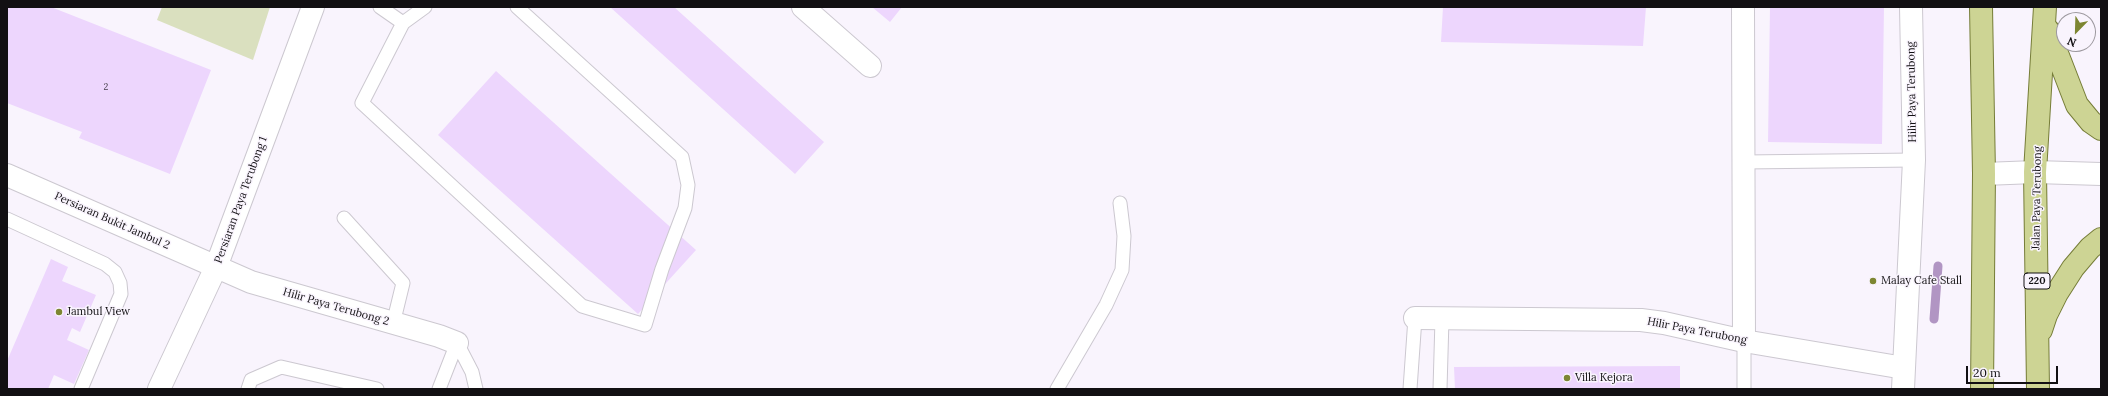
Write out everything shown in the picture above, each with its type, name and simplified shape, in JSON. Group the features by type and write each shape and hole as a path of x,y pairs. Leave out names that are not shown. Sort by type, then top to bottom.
{"main road":[{"path":"1981,7 1984,174 1982,389"},
{"path":"2045,15 2077,105 2091,122 2101,129"},
{"name":"Jalan Paya Terubong","path":"2038,389 2035,172 2045,15"},
{"path":"2037,343 2046,315 2056,293 2073,268 2101,239"}],"street":[{"name":"Persiaran Paya Terubong 1","path":"159,389 216,267 312,7"},
{"path":"803,7 870,66"},
{"path":"1743,7 1744,341"},
{"name":"Hilir Paya Terubong","path":"1415,318 1641,320 1664,323 1904,379 1914,160 1911,7"},
{"path":"1984,174 2035,172 2101,174"},
{"name":"Persiaran Bukit Jambul 2","path":"7,175 216,267"},
{"name":"Hilir Paya Terubong 2","path":"216,267 251,282 457,343"}],"lane":[{"path":"380,7 403,23"},
{"path":"425,7 403,23 362,103 582,306 645,325 662,269 685,208 688,185 682,157 517,7"},
{"path":"1744,162 1914,160"},
{"path":"1057,389 1106,305 1122,270 1124,236 1120,203"},
{"path":"344,218 403,283 394,324"},
{"path":"7,220 105,264 115,272 120,283 121,294 81,389"},
{"path":"1410,389 1415,318"},
{"path":"1440,389 1442,319"},
{"path":"1744,341 1744,389"},
{"path":"439,389 457,343"},
{"path":"457,343 472,372 476,389"},
{"path":"248,389 251,380 281,367 377,389"}],"green space":[{"path":"162,7 270,7 253,60 157,20"}],"building":[{"path":"7,7 51,7 211,70 170,174 79,138 82,132 7,103"},
{"path":"610,7 674,7 824,142 795,174"},
{"path":"872,7 902,7 890,22"},
{"path":"1443,7 1646,7 1643,46 1441,42"},
{"path":"1770,7 1884,7 1882,144 1768,142"},
{"path":"496,71 696,250 638,314 438,135"},
{"name":"Jambul View","path":"51,259 68,267 62,281 96,295 80,332 72,328 67,340 89,350 74,384 54,375 48,389 7,389 7,361"},
{"name":"Villa Kejora","path":"1680,366 1680,389 1455,389 1454,367"}],"waterway":[{"path":"1934,319 1938,266"}],"place":[{"name":"Malay Cafe Stall","path":"1873,281"},
{"name":"Jambul View","path":"59,312"},
{"name":"Villa Kejora","path":"1567,378"}]}
